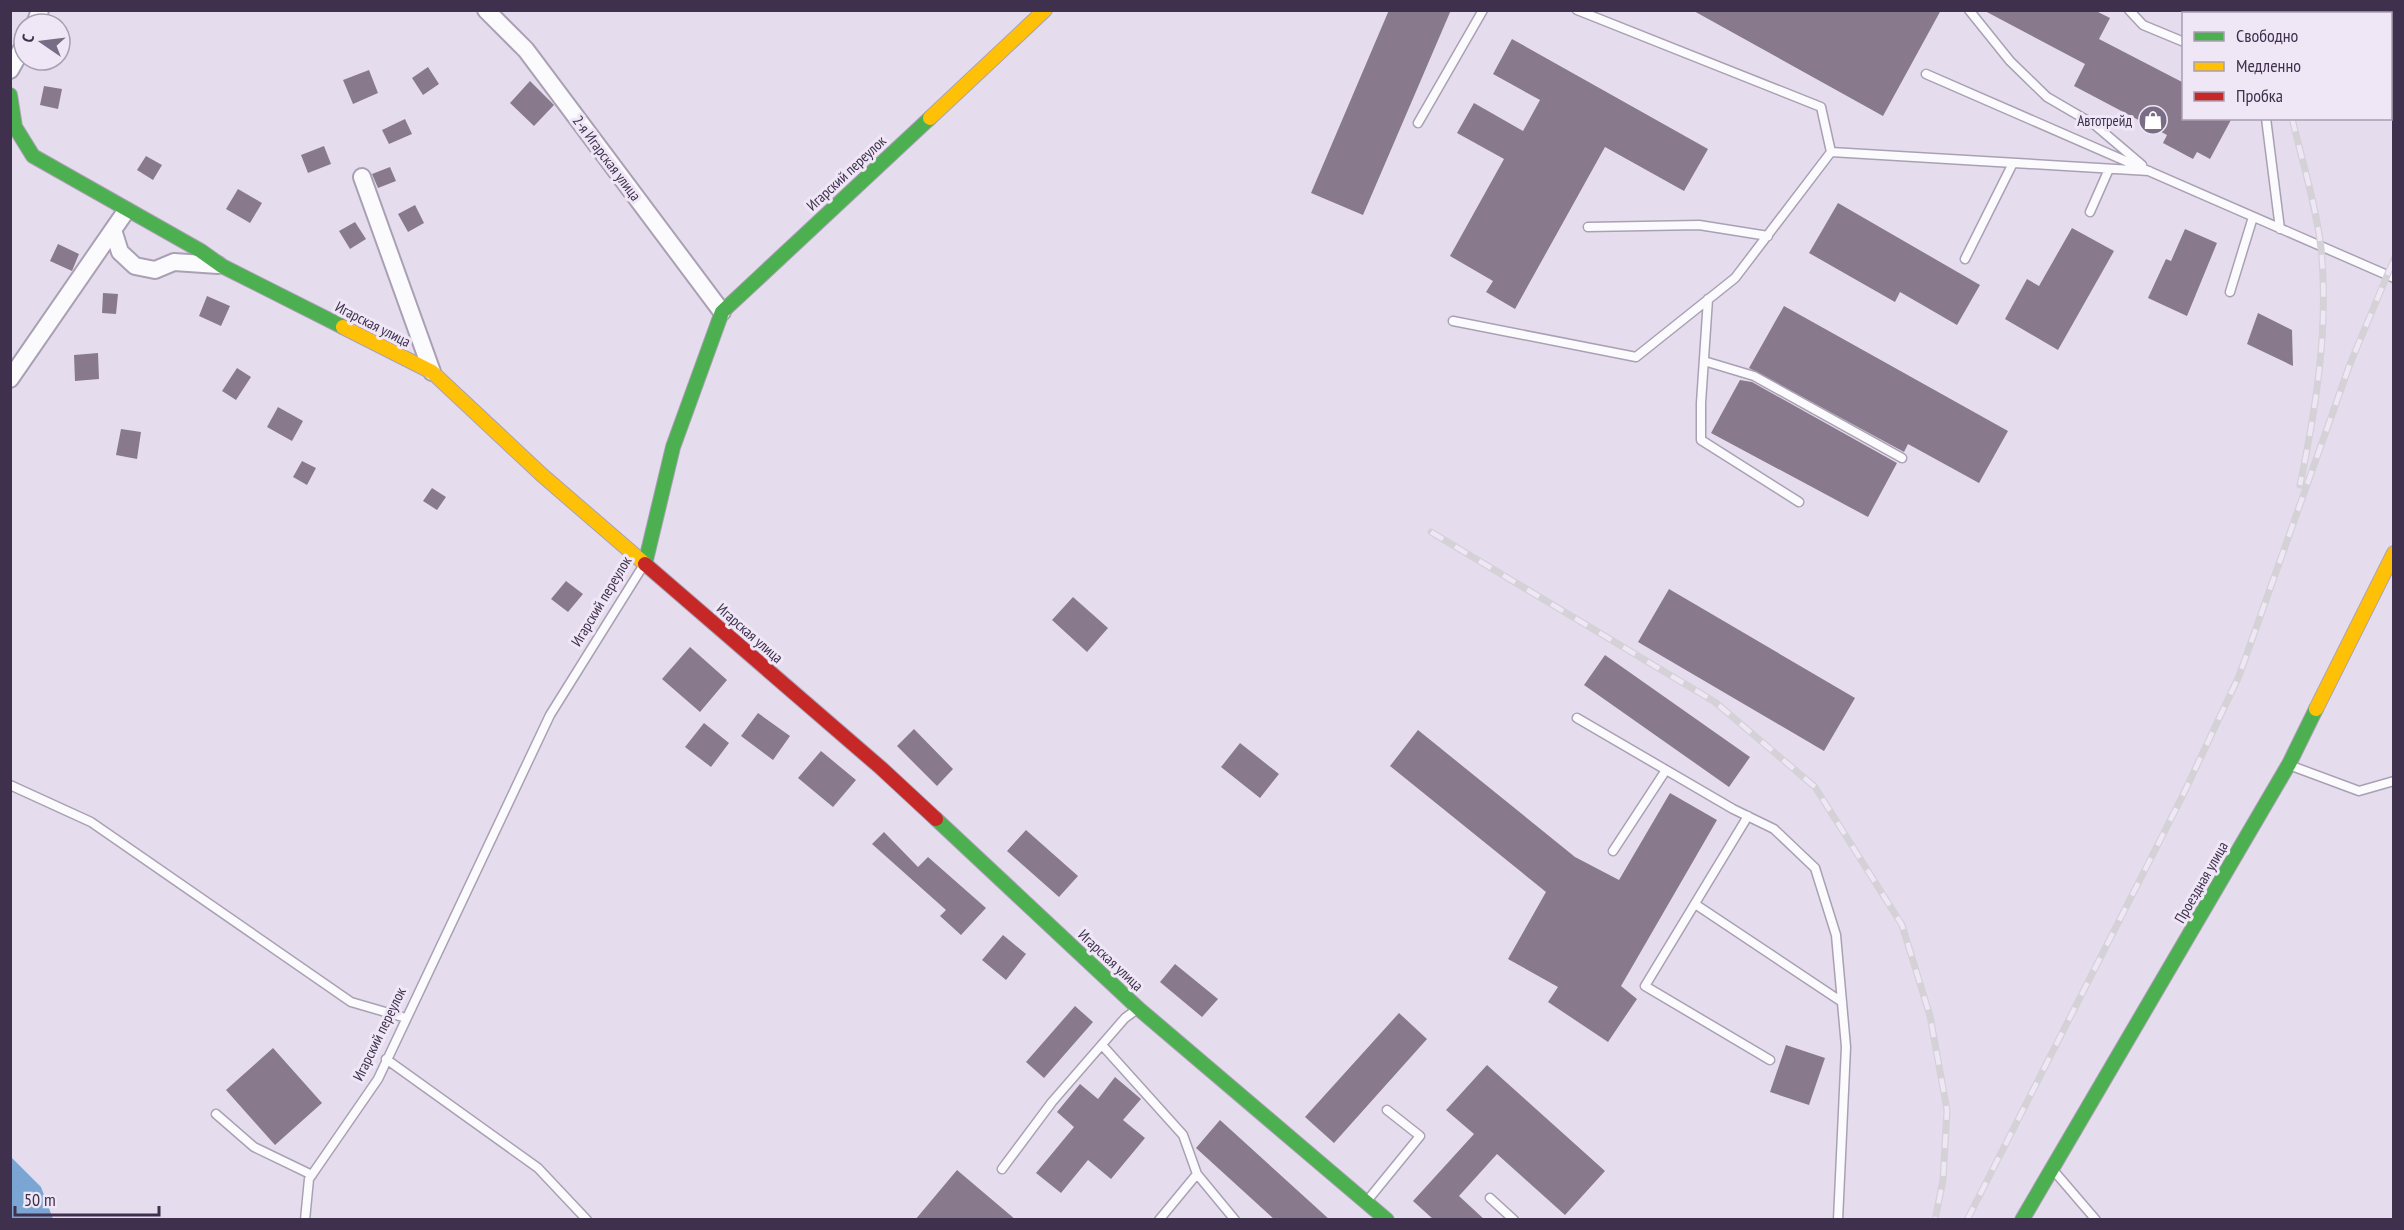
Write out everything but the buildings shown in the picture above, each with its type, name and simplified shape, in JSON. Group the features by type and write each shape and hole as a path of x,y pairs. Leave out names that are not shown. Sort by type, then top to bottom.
{"street":[{"name":"2-я Игарская улица","path":"486,10 526,50 722,312"},
{"name":"Игарский переулок","path":"645,564 673,447 722,312 1045,10"},
{"name":"Игарская улица","path":"10,95 15,127 33,156 126,211 201,251 222,266 432,372 542,475 881,768 1139,1009 1387,1220"},
{"path":"362,177 432,372"},
{"path":"10,379 126,211"},
{"path":"113,230 120,252 135,266 155,270 174,262 222,266"},
{"name":"Проездная улица","path":"2022,1220 2289,764 2394,553"}],"lane":[{"path":"1418,123 1483,10"},
{"path":"1453,321 1636,357 1735,278 1831,152 1821,107 1577,10"},
{"path":"1969,10 2010,61 2047,97 2095,125 2149,171"},
{"path":"2130,10 2142,25 2182,41"},
{"path":"1926,74 2394,278"},
{"path":"2266,120 2280,229"},
{"path":"1831,152 2149,171"},
{"path":"1965,259 2013,163"},
{"path":"2090,212 2109,169"},
{"path":"2230,292 2253,217"},
{"path":"1588,226 1698,225 1768,236"},
{"path":"1708,299 1701,440 1799,502"},
{"path":"1704,361 1754,376 1902,458"},
{"name":"Игарский переулок","path":"305,1220 309,1179 378,1079 550,715 645,564"},
{"path":"1577,718 1774,829 1815,868 1836,935 1846,1047 1838,1220"},
{"path":"2289,764 2360,792 2394,782"},
{"path":"1613,851 1666,770"},
{"path":"10,785 91,822 351,1002 406,1018"},
{"path":"1748,816 1645,986 1770,1060"},
{"path":"1695,904 1842,1002"},
{"path":"1002,1169 1052,1102 1125,1018 1139,1009"},
{"path":"1102,1045 1183,1135 1197,1174 1235,1220"},
{"path":"386,1059 538,1168 588,1220"},
{"path":"1367,1201 1420,1136 1387,1110"},
{"path":"216,1114 254,1147 312,1175"},
{"path":"2052,1168 2096,1220"},
{"path":"1159,1220 1197,1174"},
{"path":"1491,1198 1514,1220"}],"water":[{"path":"10,1156 41,1187 53,1219 11,1219"}],"railway":[{"path":"2292,120 2316,216 2323,278 2320,367 2300,485"},
{"path":"1967,1220 2182,797 2239,676 2350,364 2394,259"},
{"path":"1431,532 1715,702 1815,787 1902,925 1930,1016 1947,1110 1943,1180 1935,1220"}],"traffic: fast":[{"path":"10,95 15,127 33,156 201,251 222,266 343,327"},
{"path":"645,564 673,447 722,312 930,118"},
{"path":"2022,1220 2289,764 2316,709"},
{"path":"936,819 1139,1009 1387,1220"}],"traffic: slow":[{"path":"930,118 1045,10"},
{"path":"343,327 432,372 542,475 645,564"},
{"path":"2316,709 2394,553"}],"traffic: jam":[{"path":"645,564 881,768 936,819"}],"place":[{"name":"Автотрейд","path":"2153,120"}]}
